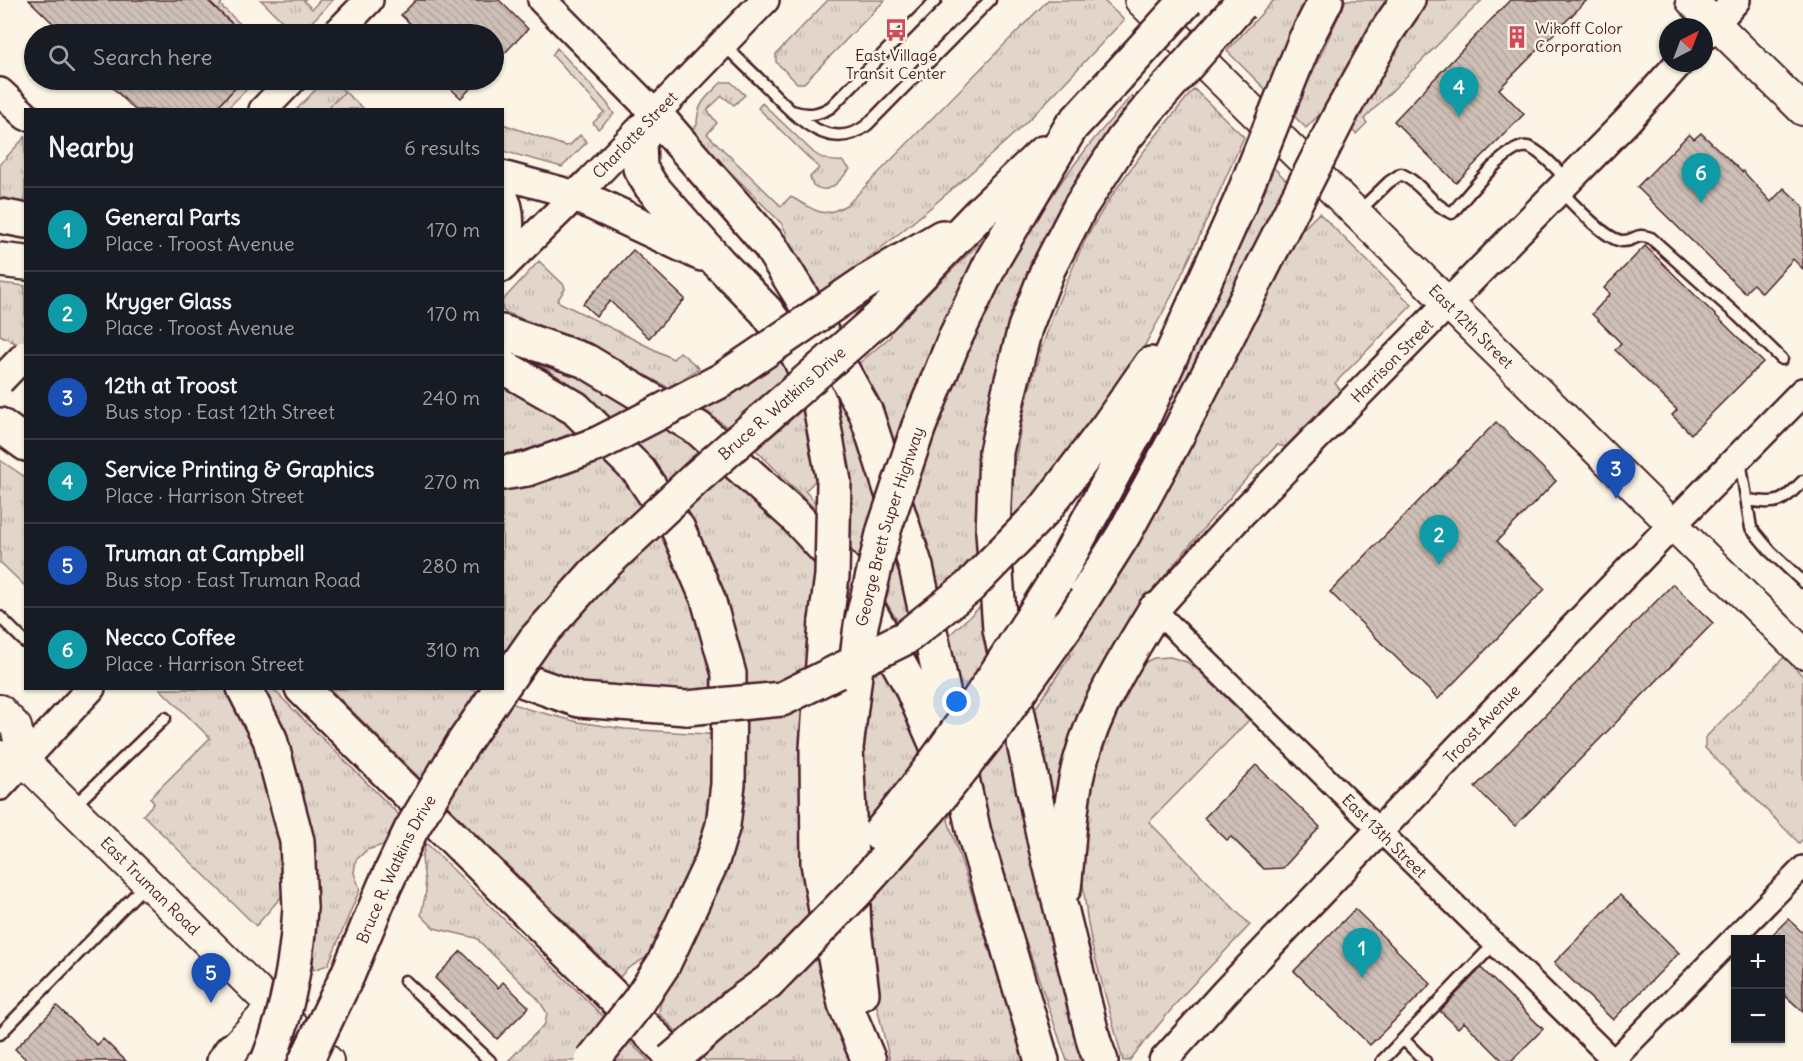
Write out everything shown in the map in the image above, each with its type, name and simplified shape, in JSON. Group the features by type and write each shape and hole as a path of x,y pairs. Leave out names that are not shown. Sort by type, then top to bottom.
{"highway":[{"name":"George Brett Super Highway","path":"870,1061 854,928 846,748 861,625 884,530 920,426 955,338 993,259 1071,127 1187,0"},
{"path":"736,1005 758,973 843,878 911,795 972,712 1056,580 1141,423 1242,198 1305,41 1326,0"},
{"path":"670,1061 768,981 855,892 930,809 994,728 1065,627 1124,534 1178,434 1340,115 1387,31 1408,0"},
{"path":"1098,1051 1045,843 1000,629 993,532 996,452 1025,328 1048,268 1080,207 1124,140 1150,107 1242,3"},
{"path":"870,1061 844,1004 818,863 817,748 826,621 832,576 834,482 819,400 798,355 766,311 719,263 651,186 640,168 639,143 655,114 770,246 801,296 866,412 916,567 974,832 1042,1061"},
{"name":"Bruce R. Watkins Drive","path":"504,685 534,640 595,573 696,478 880,317 979,214 1071,127"},
{"path":"576,195 689,246 719,263"},
{"path":"515,471 598,444 722,380 866,282 979,214"},
{"path":"0,216 24,221"},
{"path":"0,260 24,262"},
{"path":"504,674 579,700 687,708 782,699 905,638 969,587 1045,509 1108,426 1197,298"},
{"path":"504,333 586,361 699,429 795,516 850,576 910,684 974,832"},
{"path":"0,364 24,376"},
{"path":"504,367 574,408 639,471 678,529 708,599 729,674 728,784 723,825 712,861 663,965 639,1001 592,1061"},
{"path":"0,418 24,424"},
{"path":"0,425 24,443"},
{"path":"1062,910 1072,807 1080,761 1108,690 1155,610"},
{"path":"245,690 270,739 297,841 300,907 294,974 286,1009 268,1061"},
{"path":"304,690 678,1061"},
{"name":"Bruce R. Watkins Drive","path":"306,1061 348,974 384,887 411,830 462,746 501,690"}],"main road":[{"name":"East 12th Street","path":"1140,0 1803,653"},
{"path":"1691,0 1702,18"},
{"path":"1713,33 1803,110"},
{"path":"0,710 16,727 12,758"},
{"name":"East Truman Road","path":"12,758 72,808 328,1061"},
{"path":"225,1057 273,1006"}],"street":[{"path":"346,24 369,0"},
{"path":"542,0 655,114"},
{"name":"Charlotte Street","path":"504,266 765,0"},
{"path":"1713,27 1736,0"},
{"name":"Harrison Street","path":"1155,610 1242,513 1627,121 1671,72"},
{"path":"265,108 282,90"},
{"path":"0,92 24,114"},
{"path":"504,176 576,195"},
{"path":"504,196 509,218 504,259"},
{"path":"0,381 24,356"},
{"name":"Troost Avenue","path":"1166,1059 1226,991 1672,525 1803,392"},
{"name":"East 13th Street","path":"1155,610 1614,1061"},
{"path":"0,786 12,758 81,692"},
{"path":"1614,1061 1803,867"}],"lane":[{"path":"789,110 800,114 815,114 831,107 936,0"},
{"path":"723,44 804,123 824,133 846,135 858,132 990,0"},
{"path":"1356,214 1389,182 1401,174 1410,178 1441,207 1452,213 1505,156 1521,147 1530,148 1611,237 1624,241 1642,235 1651,238 1782,359"},
{"path":"1739,457 1751,528 1771,552 1803,582"},
{"path":"1748,500 1771,504 1786,498 1803,481"},
{"path":"0,617 24,641"},
{"path":"72,808 165,718"},
{"path":"0,1034 148,882"},
{"path":"1382,1061 1495,944"},
{"path":"405,981 490,1061"},
{"path":"1403,1039 1425,1061"}],"green space":[{"path":"212,0 224,0 220,5 240,24 232,24 210,3"},
{"path":"261,0 305,0 312,9 320,0 333,0 310,24 284,23"},
{"path":"828,0 885,0 804,83 797,83 776,62 776,54"},
{"path":"1048,0 1103,0 1124,20 1044,105 992,154 893,239 815,298 781,223 690,131 697,125 701,105 707,96 722,82 731,82 745,95 734,105 722,96 707,110 717,123 707,134 781,206 790,197 819,212 831,212 848,204"},
{"path":"1274,0 1309,0 1266,90 1227,51"},
{"path":"1346,0 1388,0 1329,105 1306,128 1293,115"},
{"path":"1425,0 1482,0 1364,119 1367,123 1356,134 1347,125"},
{"path":"557,48 607,103 614,114 598,129 593,123 604,112 552,55"},
{"path":"1194,89 1244,137 1167,305 1125,381 1011,531 1015,467 1026,404 1043,343 1066,283 1086,239 1112,195"},
{"path":"233,90 246,90 228,108 218,106"},
{"path":"315,90 343,90 345,92 330,108 298,108"},
{"path":"345,92 363,108 330,108"},
{"path":"1132,95 1137,100 1068,200 978,564 932,606 907,510 952,381 1005,270 1029,230 1064,178"},
{"path":"762,103 814,153 827,160 842,161 850,169 829,188 824,189 813,185 810,177 819,168 758,108"},
{"path":"504,124 565,146 570,145 580,135 587,142 562,167 504,151"},
{"path":"24,138 24,205 0,199 0,164"},
{"path":"1270,164 1291,185 1076,591 1073,575"},
{"path":"1319,213 1412,305 1335,383 1341,391 1285,447 1277,445 1245,480 1129,623 1101,667 1076,715 1086,718 1058,825 1033,712 1070,656 1070,649 1092,615 1296,236"},
{"path":"978,244 987,245 921,373 890,453 855,367 891,336 890,332"},
{"path":"539,261 564,285 565,289 557,301 673,359 680,352 699,368 669,388 595,348 504,311 504,299"},
{"path":"0,283 24,286 24,347 0,335"},
{"path":"534,354 582,374 702,447 821,562 808,725 853,1061 706,1061 659,1014 660,1005 694,935 740,652 728,602 717,573 684,509 664,480 642,451 617,425 590,400 531,360"},
{"path":"785,358 791,372 727,427 702,408"},
{"path":"504,373 584,428 540,446 504,457"},
{"path":"839,379 880,483 859,560 845,541 824,392"},
{"path":"807,406 819,477 805,491 821,508 822,516 756,450"},
{"path":"611,455 680,556 720,697 631,699 504,664 504,489 539,480"},
{"path":"0,460 24,476 24,585 0,563"},
{"path":"897,541 924,652 917,654 883,597"},
{"path":"983,604 990,660 958,707 943,641"},
{"path":"875,641 912,712 950,814 948,820 1025,1061 890,1061 872,986 858,774"},
{"path":"1170,657 1187,662 1197,669 1249,720 1149,822 1250,925 1184,994 1129,1061 1123,1061 1092,946 1080,857 1096,744 1139,665 1154,658"},
{"path":"1784,657 1803,676 1803,839 1799,843 1705,748 1705,738"},
{"path":"161,690 229,690 257,747 273,805 288,889 256,926 143,815 154,803 150,798 210,738"},
{"path":"259,690 274,690 399,815 383,845 367,850 356,860 354,873 360,889 328,965 313,970 314,926"},
{"path":"331,690 474,690 528,709 578,722 625,729 722,735 705,847 655,952 627,969 620,977"},
{"path":"1006,734 1081,1061 1067,1061 1020,924 976,774"},
{"path":"426,843 649,1061 508,1061 545,1024 547,1013 538,999 476,938 434,928 421,915 426,891 422,858"}],"building":[{"path":"29,0 207,0 232,24 54,24"},
{"path":"416,0 499,0 528,29 504,54 504,24 410,24 401,15"},
{"path":"1510,0 1587,0 1499,89 1524,114 1456,183 1394,121"},
{"path":"115,90 233,90 216,108 133,108"},
{"path":"452,90 469,90 461,98"},
{"path":"1701,133 1743,171 1771,202 1784,188 1803,206 1803,269 1793,259 1762,293 1753,284 1745,293 1637,187 1689,134 1694,139"},
{"path":"1645,246 1763,362 1691,434 1672,415 1677,410 1615,350 1621,343 1592,314 1610,294 1604,288"},
{"path":"633,250 685,299 649,338 610,301 596,316 583,304"},
{"path":"1496,422 1556,481 1497,541 1545,589 1438,699 1330,592"},
{"path":"1673,584 1713,623 1515,826 1475,787"},
{"path":"1256,765 1320,827 1283,868 1264,869 1231,837 1227,840 1204,818"},
{"path":"1620,895 1679,953 1613,1020 1554,963"},
{"path":"1355,909 1431,984 1370,1045 1294,971"},
{"path":"1788,919 1803,933 1803,1012 1785,996 1785,935 1772,935"},
{"path":"461,951 498,988 503,982 529,1007 497,1039 435,978"},
{"path":"1481,968 1543,1029 1511,1061 1503,1061 1464,1022 1458,1028 1440,1011"},
{"path":"57,1006 97,1045 103,1039 126,1061 28,1061 15,1049"}],"place":[{"name":"East Village Transit Center","path":"896,30"},
{"name":"Wikoff Color Corporation","path":"1517,37"},
{"name":"Service Printing & Graphics","path":"1459,117"},
{"name":"Necco Coffee","path":"1701,203"},
{"name":"12th at Troost","path":"1616,499"},
{"name":"Kryger Glass","path":"1439,565"},
{"name":"General Parts","path":"1362,978"},
{"name":"Truman at Campbell","path":"211,1003"}]}
